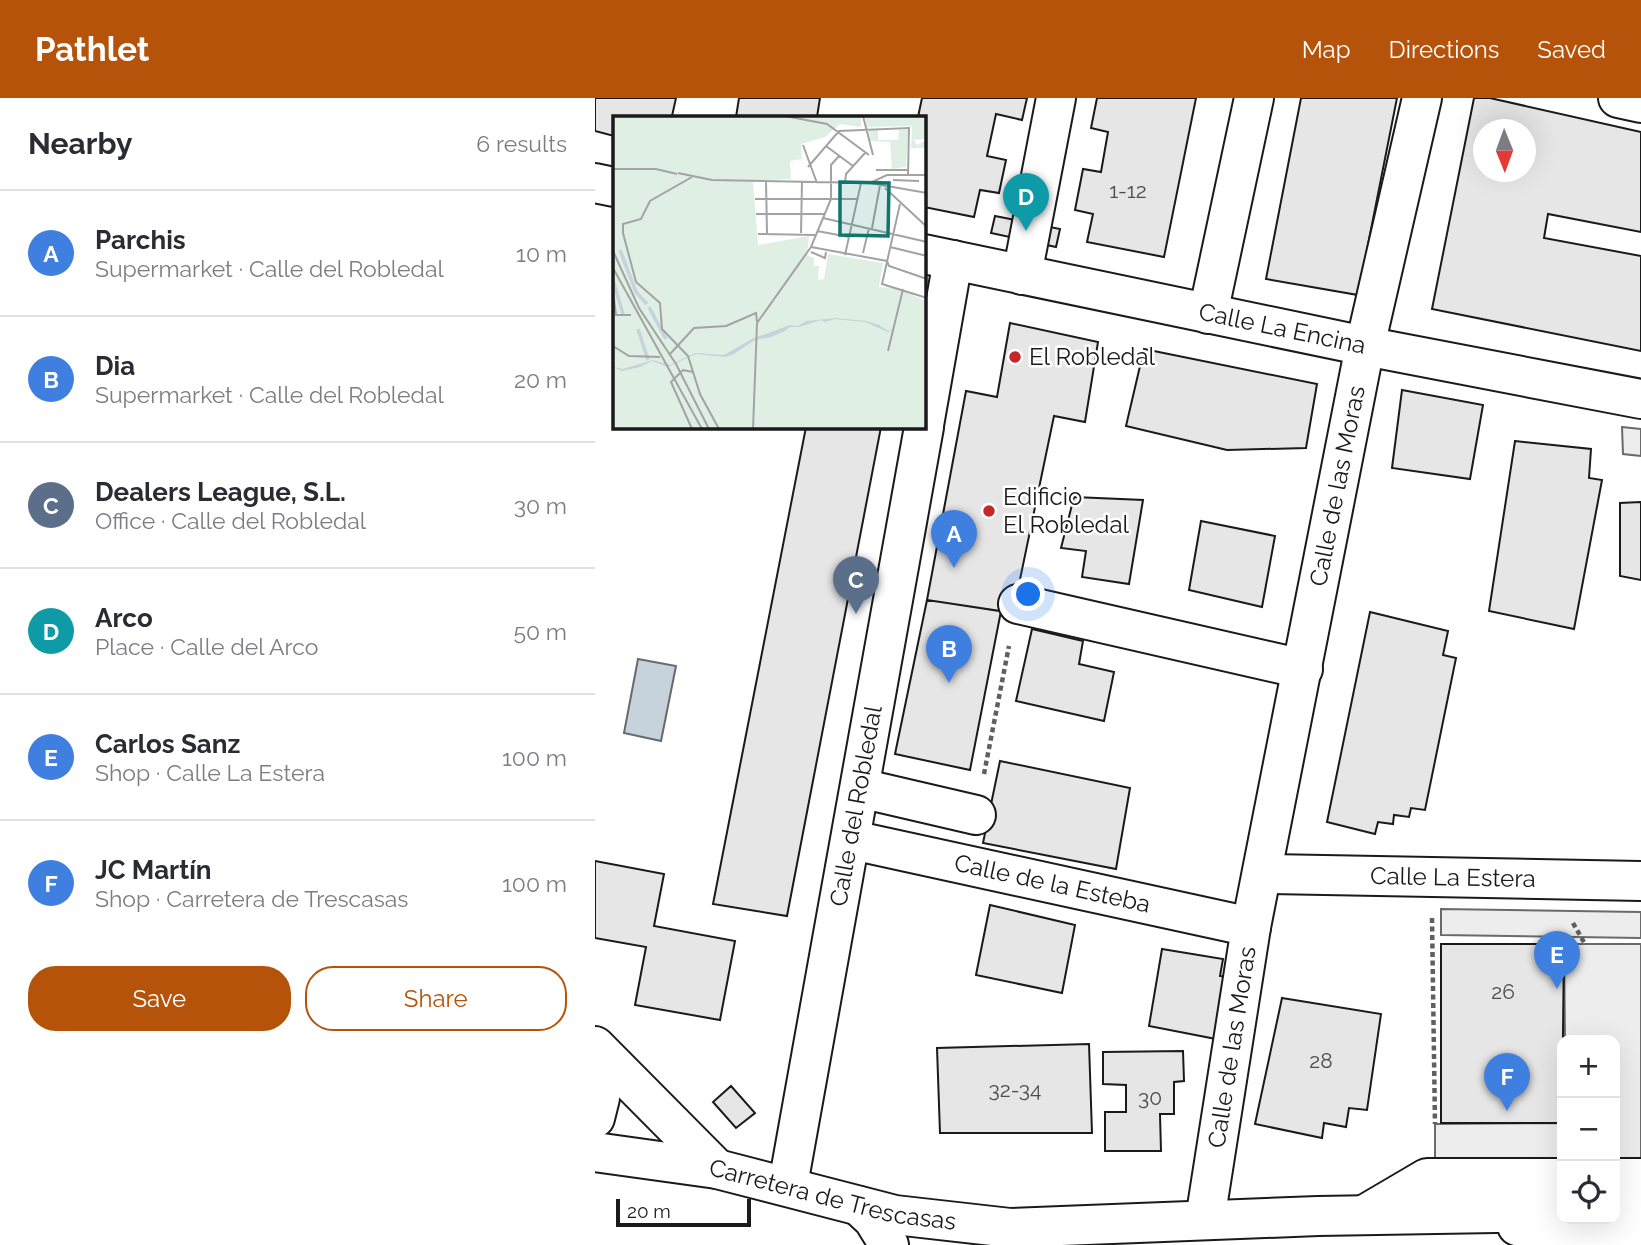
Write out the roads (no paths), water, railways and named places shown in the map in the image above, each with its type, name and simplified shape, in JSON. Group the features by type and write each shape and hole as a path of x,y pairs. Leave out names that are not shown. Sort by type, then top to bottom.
{"street":[{"path":"1022,275 1056,98"},
{"path":"1208,314 1254,98"},
{"name":"Calle de las Moras","path":"1193,1220 1264,874 1365,346 1422,98"},
{"path":"1618,98 1641,103"},
{"path":"595,183 613,187"},
{"name":"Calle La Encina","path":"938,257 1365,346 1641,399"},
{"name":"Calle del Robledal","path":"926,402 938,257"},
{"name":"Calle del Robledal","path":"788,1185 852,840 923,429"},
{"path":"1018,604 1303,669"},
{"path":"860,788 976,815"},
{"name":"Calle de la Esteba","path":"852,840 1251,928"},
{"name":"Calle La Estera","path":"1264,874 1641,881"},
{"path":"595,1046 717,1169"},
{"path":"595,1068 600,1098 595,1118"},
{"name":"Carretera de Trescasas","path":"595,1152 717,1169 788,1185 943,1234 1007,1237 1193,1220 1482,1213 1556,1217"},
{"name":"Carretera de Trescasas","path":"1363,1216 1427,1178 1641,1240"},
{"path":"1620,1178 1641,1178"},
{"path":"859,1206 878,1225 889,1245"},
{"path":"1620,1213 1641,1213"},
{"path":"1127,1245 1193,1220"}],"place":[{"name":"Arco","path":"1026,231"},
{"name":"El Robledal","path":"1015,357"},
{"name":"Edificio El Robledal","path":"989,511"},
{"name":"Parchis","path":"954,568"},
{"name":"Dealers League, S.L.","path":"856,614"},
{"name":"Dia","path":"949,683"},
{"name":"Carlos Sanz","path":"1557,989"},
{"name":"JC Martín","path":"1507,1111"}]}
